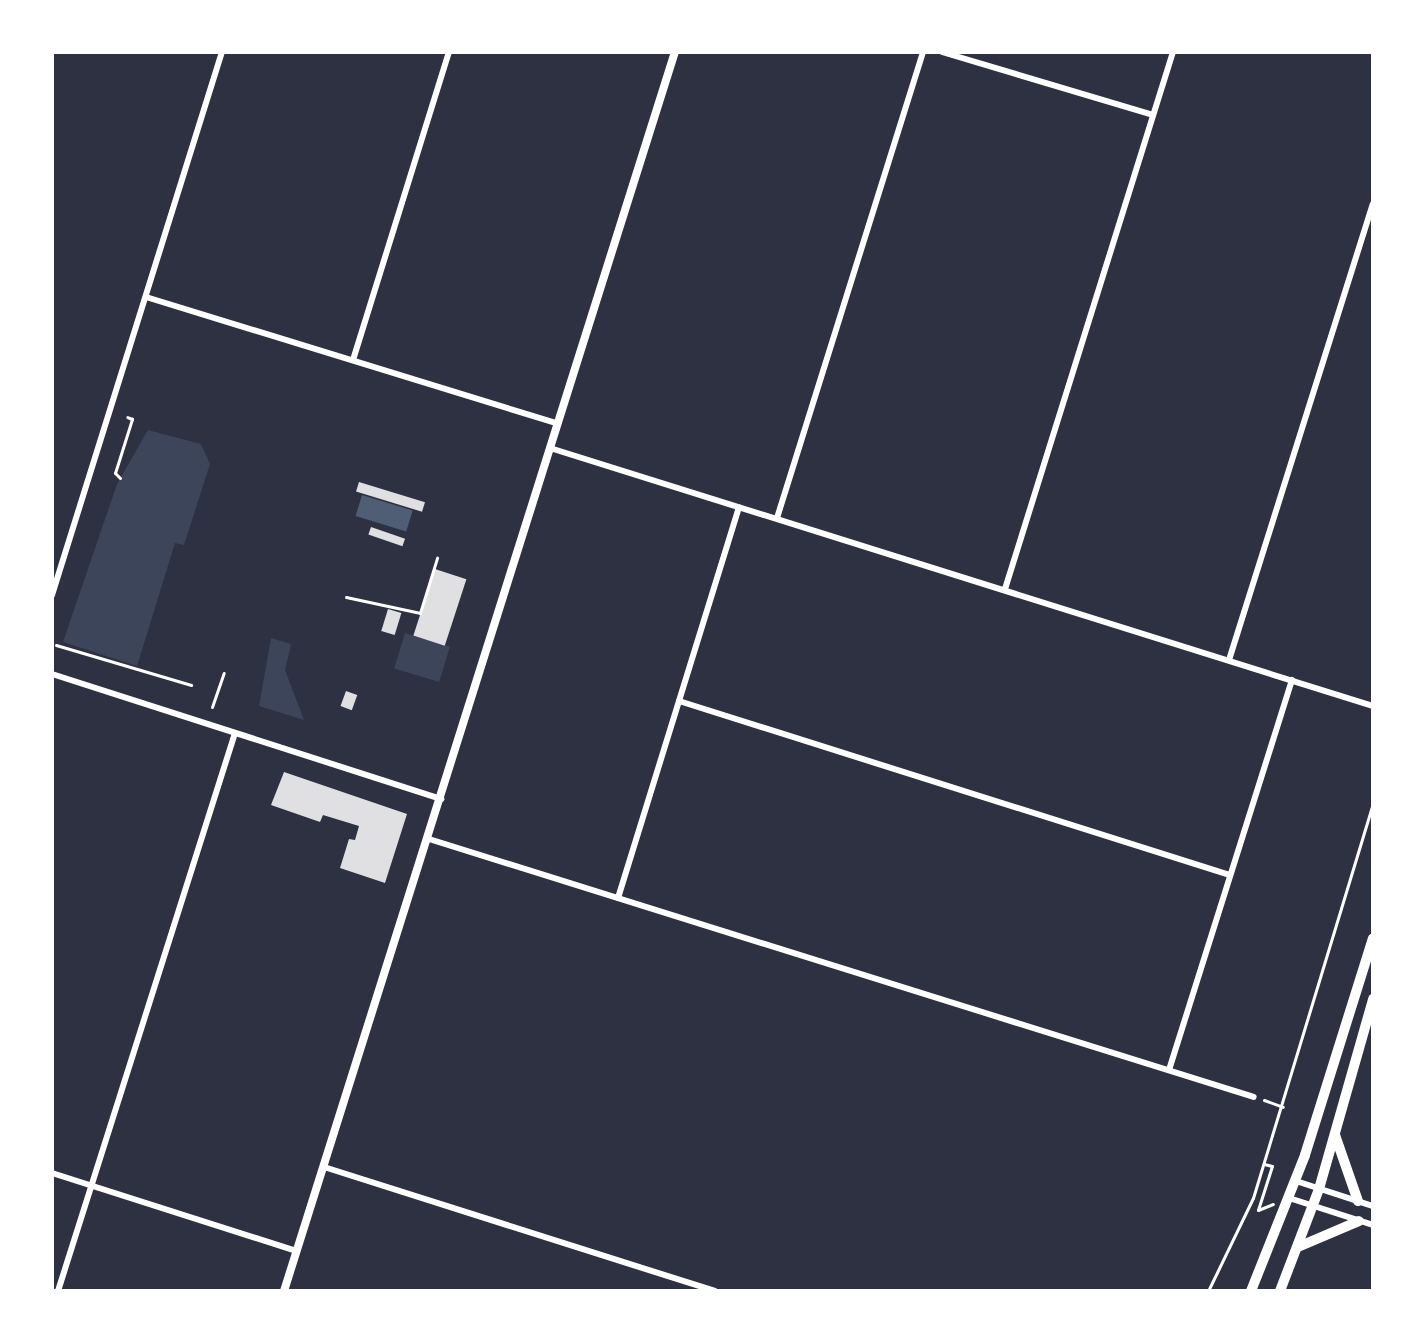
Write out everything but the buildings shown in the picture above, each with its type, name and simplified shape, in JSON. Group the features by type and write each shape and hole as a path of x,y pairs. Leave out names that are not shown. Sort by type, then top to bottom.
{"highway":[{"path":"1251,1291 1296,1181 1373,938"},
{"path":"1280,1291 1319,1189 1373,999"},
{"path":"1335,1135 1358,1201"},
{"path":"1298,1247 1359,1221"}],"street":[{"path":"52,595 222,52"},
{"path":"353,360 449,52"},
{"path":"284,1291 675,52"},
{"path":"777,518 923,52"},
{"path":"942,52 1153,115"},
{"path":"1005,589 1173,52"},
{"path":"1229,660 1373,204"},
{"path":"146,297 558,424"},
{"path":"550,448 1373,706"},
{"path":"618,898 739,507"},
{"path":"52,674 441,799"},
{"path":"1169,1070 1292,680"},
{"path":"679,701 1230,875"},
{"path":"58,1291 235,733"},
{"path":"429,839 1254,1097"},
{"path":"324,1167 715,1291"},
{"path":"52,1173 297,1251"},
{"path":"1296,1181 1373,1206"},
{"path":"1289,1198 1373,1225"}],"lane":[{"path":"1373,1130 1373,1146"}],"path":[{"path":"120,478 115,473 132,419 127,417"},
{"path":"346,597 420,613 437,558"},
{"path":"56,645 191,685"},
{"path":"212,707 224,673"},
{"path":"1208,1291 1264,1164 1373,804"},
{"path":"1254,1097 1283,1107"},
{"path":"1264,1164 1272,1166 1258,1210 1276,1205"}],"shaded area":[{"path":"148,430 201,444 210,464 184,545 175,543 137,666 63,642 117,484"},
{"path":"362,495 413,510 406,532 356,516"},
{"path":"405,633 450,647 439,682 394,668"},
{"path":"271,638 291,644 285,670 304,720 259,706"}]}
